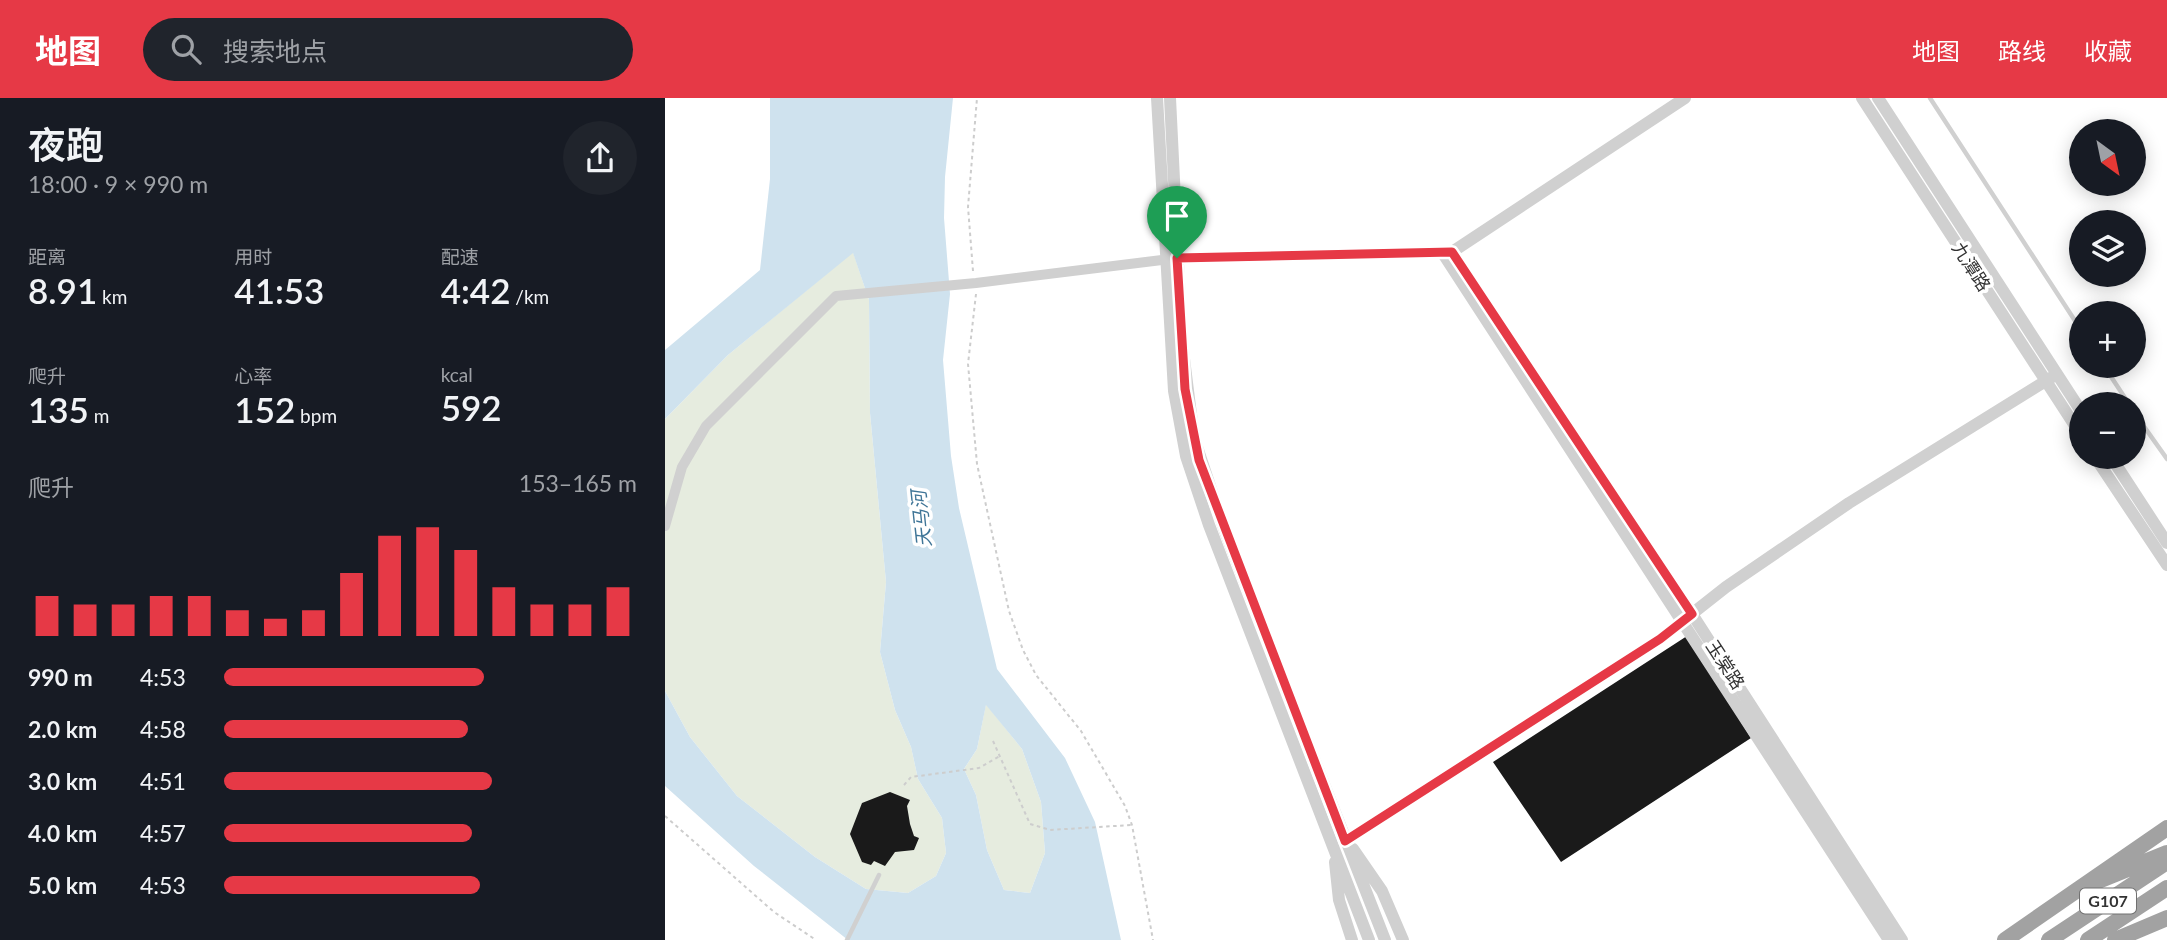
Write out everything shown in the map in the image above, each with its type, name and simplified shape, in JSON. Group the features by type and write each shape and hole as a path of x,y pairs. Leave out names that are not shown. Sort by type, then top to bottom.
{"highway":[{"path":"2005,940 2167,828"},
{"path":"2070,893 2167,853"},
{"name":"G107","path":"2049,940 2167,862"},
{"name":"G107","path":"2088,940 2167,888"},
{"path":"2115,940 2167,918"},
{"path":"2145,940 2167,926"}],"street":[{"path":"1157,98 1185,389 1199,460 1340,844 1369,940"},
{"path":"1170,98 1171,259"},
{"path":"665,526 682,467 706,426 836,296 975,283 1171,259 1447,252 1685,98"},
{"name":"九潭路","path":"1863,98 2051,377 2069,397"},
{"name":"九潭路","path":"1878,98 2051,377 2069,412"},
{"name":"玉棠路","path":"1447,252 1902,940"},
{"path":"1340,844 1688,618 1734,581 1839,510 2051,377"},
{"path":"2103,469 2167,565"},
{"path":"2119,469 2167,543"},
{"name":"玉棠路","path":"1688,618 1889,940"},
{"path":"1340,844 1339,901 1352,940"},
{"path":"1340,844 1385,940"},
{"path":"1340,844 1366,863 1383,891 1403,940"},
{"path":"1994,940 2030,923"}],"lane":[{"path":"1930,98 2069,312"},
{"path":"2146,429 2167,459"},
{"path":"847,940 874,890 879,875"}],"path":[{"path":"977,98 968,206 975,283 968,364 977,464 1009,611 1028,662 1081,731 1125,806 1132,825 1153,940"},
{"path":"993,741 1030,824 1050,830 1132,825"},
{"path":"904,785 911,777 979,768 1000,756"},
{"path":"665,816 774,912 816,940"}],"shaded area":[{"path":"853,252 869,300 870,413 886,582 880,652 895,710 911,747 918,779 942,818 946,853 936,876 908,893 866,889 815,857 737,796 690,737 665,691 665,419 728,355"},
{"path":"986,704 1022,749 1041,802 1045,853 1030,893 1004,890 987,850 976,795 964,769 977,749"}],"water":[{"name":"天马河","path":"770,98 953,98 945,177 944,218 950,294 943,360 951,456 959,508 997,669 1065,758 1095,822 1121,940 848,940 754,866 665,786 665,691 690,737 737,796 815,857 866,889 908,893 936,876 946,853 942,818 918,779 911,747 895,710 880,652 886,582 870,413 869,300 853,253 728,355 665,419 665,350 760,270 770,179","holes":["986,705 1022,749 1041,802 1045,853 1030,893 1004,890 987,850 976,795 964,769 977,749"]}],"building":[{"path":"1687,636 1751,738 1561,862 1493,762"},
{"path":"890,792 910,800 907,806 910,824 914,836 919,838 914,850 895,852 885,866 874,861 871,865 862,862 850,834 862,803"}],"route":[{"path":"1452,252 1692,614 1660,639 1345,841 1199,460 1185,389 1177,258 1452,252"}]}
